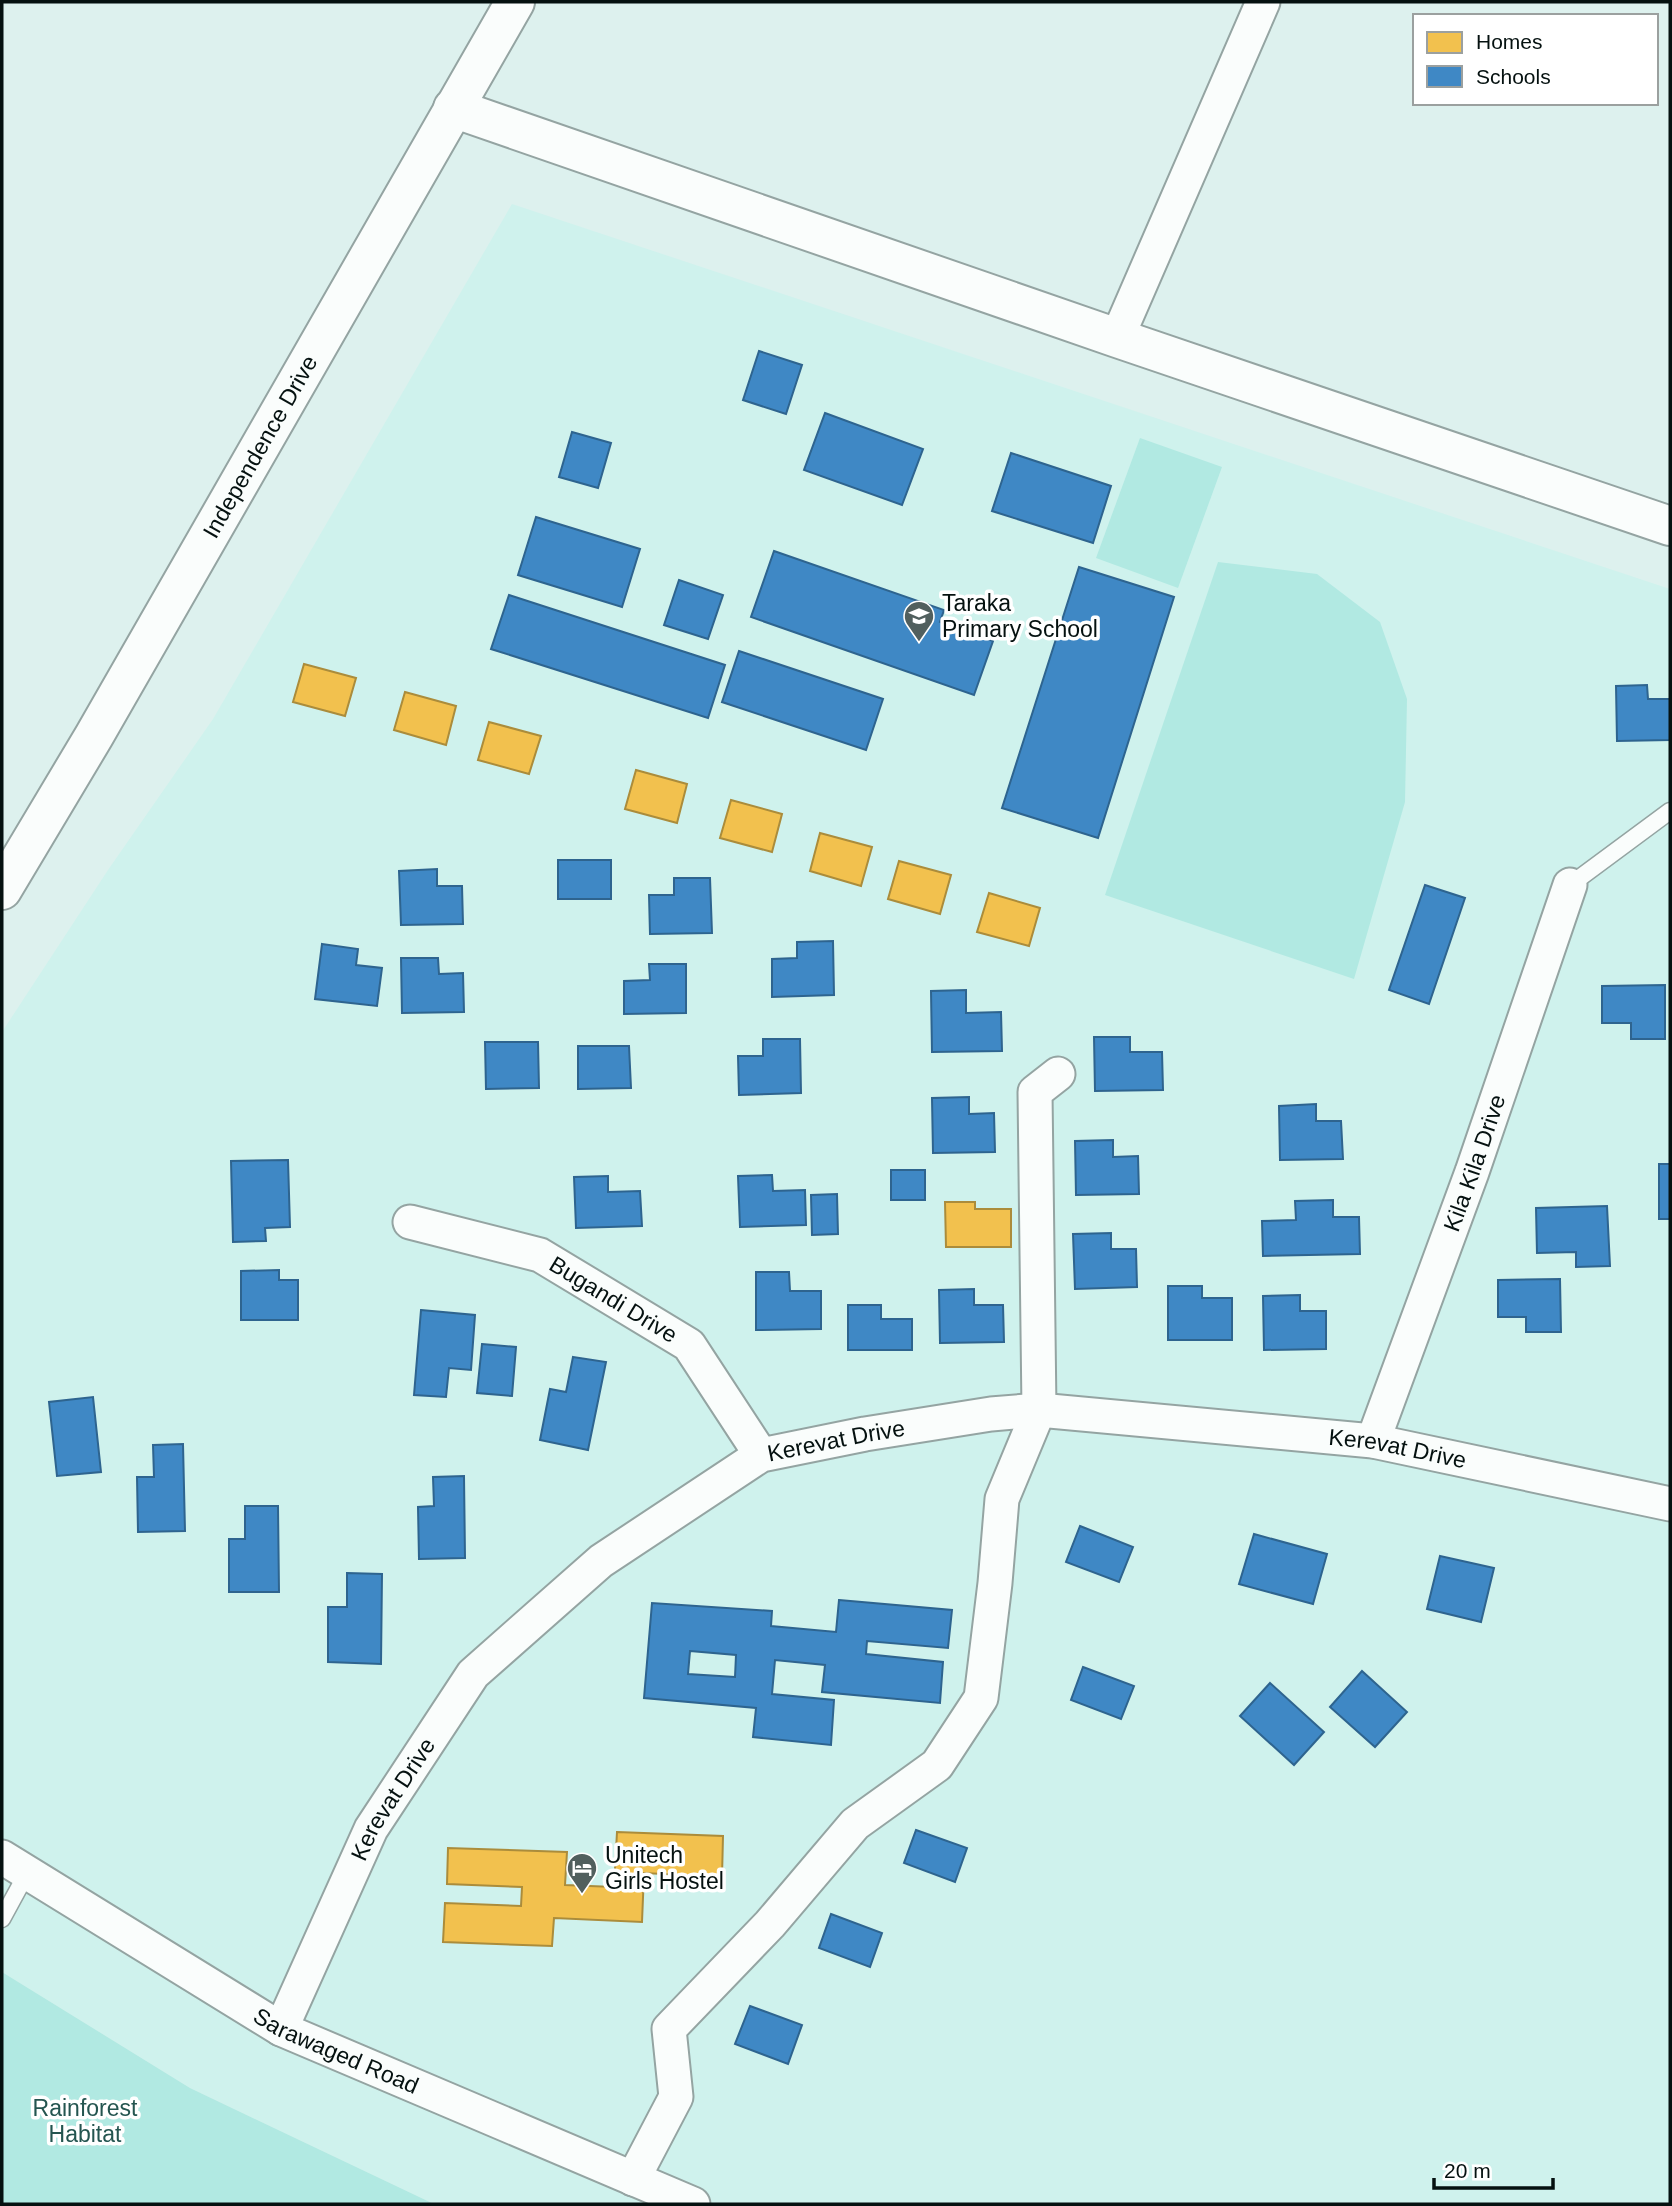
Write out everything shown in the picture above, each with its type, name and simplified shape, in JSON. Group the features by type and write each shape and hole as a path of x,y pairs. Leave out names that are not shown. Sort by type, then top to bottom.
{"main road":[{"name":"Independence Drive","path":"2,890 94,736 515,2"},
{"path":"453,108 1116,338 1670,526"}],"street":[{"path":"1116,338 1263,2"},
{"name":"Kila Kila Drive","path":"1373,1441 1472,1172 1570,885"},
{"path":"633,2179 676,2097 668,2029 770,1924 855,1824 937,1765 981,1698 1002,1499 1039,1410 1035,1092 1058,1074"},
{"name":"Bugandi Drive","path":"410,1222 540,1255 690,1345 761,1455"},
{"name":"Kerevat Drive","path":"281,2029 371,1829 473,1674 601,1561 761,1455 878,1432 991,1414 1039,1410 1373,1441 1670,1504"},
{"name":"Sarawaged Road","path":"14,1865 281,2029 692,2204"}],"lane":[{"path":"1570,885 1670,811"},
{"path":"2,1919 14,1865"}],"shaded area":[{"path":"512,204 1670,589 1670,2204 434,2204 190,2088 2,1972 2,1032 108,870 213,719"}],"green space":[{"path":"1140,438 1222,467 1178,588 1096,558"},
{"path":"1218,562 1317,574 1380,622 1407,699 1405,802 1354,979 1105,895"},
{"name":"Rainforest Habitat","path":"2,1972 190,2088 434,2204 2,2204"}],"building: Homes":[{"path":"304,664 356,678 345,716 293,702"},
{"path":"405,692 456,706 446,745 394,730"},
{"path":"489,722 541,736 529,774 478,760"},
{"path":"636,770 687,784 677,823 625,809"},
{"path":"731,800 782,814 772,852 720,838"},
{"path":"820,833 872,847 861,886 810,871"},
{"path":"899,861 951,875 940,914 888,899"},
{"path":"989,893 1040,908 1029,946 977,932"},
{"path":"945,1202 975,1202 975,1209 1011,1209 1011,1247 946,1247"},
{"name":"Unitech Girls Hostel","path":"617,1832 723,1836 722,1877 644,1873 642,1922 554,1918 552,1946 443,1942 445,1903 521,1906 522,1887 447,1884 448,1848 567,1852 565,1885 614,1887"}],"building: Schools":[{"path":"759,351 802,365 786,414 743,400"},
{"path":"825,413 923,449 902,505 804,470"},
{"path":"572,432 611,443 598,488 559,477"},
{"path":"1011,453 1111,486 1093,543 992,511"},
{"path":"536,517 640,549 622,607 518,575"},
{"path":"774,551 944,610 940,622 993,641 974,695 751,617"},
{"path":"1079,567 1174,597 1098,838 1002,808"},
{"path":"679,580 723,595 708,639 664,625"},
{"path":"509,595 725,665 708,718 491,649"},
{"path":"739,651 883,699 866,750 722,702"},
{"path":"1647,685 1648,699 1670,699 1670,740 1617,741 1616,686"},
{"path":"558,860 611,860 611,899 558,899"},
{"path":"437,869 437,886 462,886 463,924 401,925 399,871"},
{"path":"674,878 710,878 712,933 650,934 649,895 674,895"},
{"path":"1425,885 1465,898 1429,1004 1389,990"},
{"path":"833,941 834,995 772,997 772,959 797,958 797,942"},
{"path":"322,944 358,949 356,965 382,968 377,1006 315,999"},
{"path":"401,958 438,958 439,974 463,973 464,1012 402,1013"},
{"path":"649,964 686,964 686,1013 624,1014 624,981 650,980"},
{"path":"1665,985 1665,1039 1631,1039 1631,1023 1602,1023 1602,986"},
{"path":"966,990 966,1013 1001,1012 1002,1051 932,1052 931,991"},
{"path":"1094,1037 1130,1037 1130,1052 1162,1052 1163,1090 1095,1091"},
{"path":"763,1039 800,1039 801,1093 739,1095 738,1056 763,1056"},
{"path":"485,1042 538,1042 539,1088 486,1089"},
{"path":"578,1046 629,1046 631,1088 578,1089"},
{"path":"969,1097 969,1114 994,1113 995,1152 933,1153 932,1098"},
{"path":"1316,1104 1316,1121 1341,1121 1343,1159 1280,1160 1279,1106"},
{"path":"1113,1140 1113,1157 1138,1156 1139,1194 1076,1195 1075,1141"},
{"path":"288,1160 290,1227 265,1228 266,1241 233,1242 231,1161"},
{"path":"1659,1164 1670,1164 1670,1219 1659,1219"},
{"path":"891,1170 925,1170 925,1200 891,1200"},
{"path":"772,1175 773,1191 805,1190 806,1225 740,1227 738,1176"},
{"path":"608,1176 608,1192 640,1191 642,1226 576,1228 574,1177"},
{"path":"837,1194 838,1234 812,1235 811,1195"},
{"path":"1333,1200 1333,1217 1359,1217 1360,1254 1263,1256 1262,1221 1296,1220 1295,1201"},
{"path":"1607,1206 1610,1266 1576,1267 1576,1252 1537,1253 1536,1208"},
{"path":"1111,1233 1111,1249 1136,1249 1137,1287 1075,1289 1073,1234"},
{"path":"279,1270 279,1280 298,1280 298,1320 241,1320 241,1271"},
{"path":"756,1272 789,1272 790,1291 821,1291 821,1329 756,1330"},
{"path":"1560,1279 1561,1332 1526,1332 1526,1317 1498,1317 1498,1280"},
{"path":"1168,1286 1202,1286 1202,1298 1232,1298 1232,1340 1168,1340"},
{"path":"974,1289 974,1305 1003,1305 1004,1342 940,1343 939,1290"},
{"path":"1300,1295 1300,1311 1326,1311 1326,1349 1264,1350 1263,1296"},
{"path":"848,1305 881,1305 881,1319 912,1319 912,1350 848,1350"},
{"path":"421,1310 475,1315 471,1370 449,1368 446,1397 414,1395"},
{"path":"482,1344 516,1347 512,1396 477,1393"},
{"path":"573,1357 606,1362 588,1450 540,1440 550,1389 566,1392"},
{"path":"93,1397 101,1472 57,1476 49,1402"},
{"path":"183,1444 185,1531 138,1532 137,1477 154,1477 153,1445"},
{"path":"464,1476 465,1558 419,1559 418,1507 434,1506 433,1477"},
{"path":"245,1506 278,1506 279,1592 229,1592 229,1539 245,1539"},
{"path":"1080,1526 1133,1547 1119,1582 1066,1562"},
{"path":"1254,1534 1327,1554 1313,1604 1239,1584"},
{"path":"1440,1556 1494,1568 1481,1622 1427,1609"},
{"path":"347,1573 382,1574 381,1664 328,1662 328,1607 347,1607"},
{"path":"839,1600 952,1610 948,1648 867,1641 866,1654 943,1662 940,1703 822,1692 825,1665 775,1660 772,1694 834,1700 831,1745 753,1737 756,1708 644,1698 652,1603 772,1611 771,1626 836,1632","holes":["690,1651 736,1655 735,1677 688,1674"]},
{"path":"1083,1667 1134,1686 1121,1719 1071,1700"},
{"path":"1362,1671 1407,1712 1375,1747 1330,1707"},
{"path":"1270,1683 1324,1732 1294,1765 1240,1716"},
{"path":"916,1830 967,1848 955,1882 904,1863"},
{"path":"831,1914 882,1933 870,1967 819,1948"},
{"path":"750,2006 802,2025 788,2064 735,2044"}],"place":[{"name":"Taraka Primary School","path":"919,643"},
{"name":"Unitech Girls Hostel","path":"582,1895"}]}
